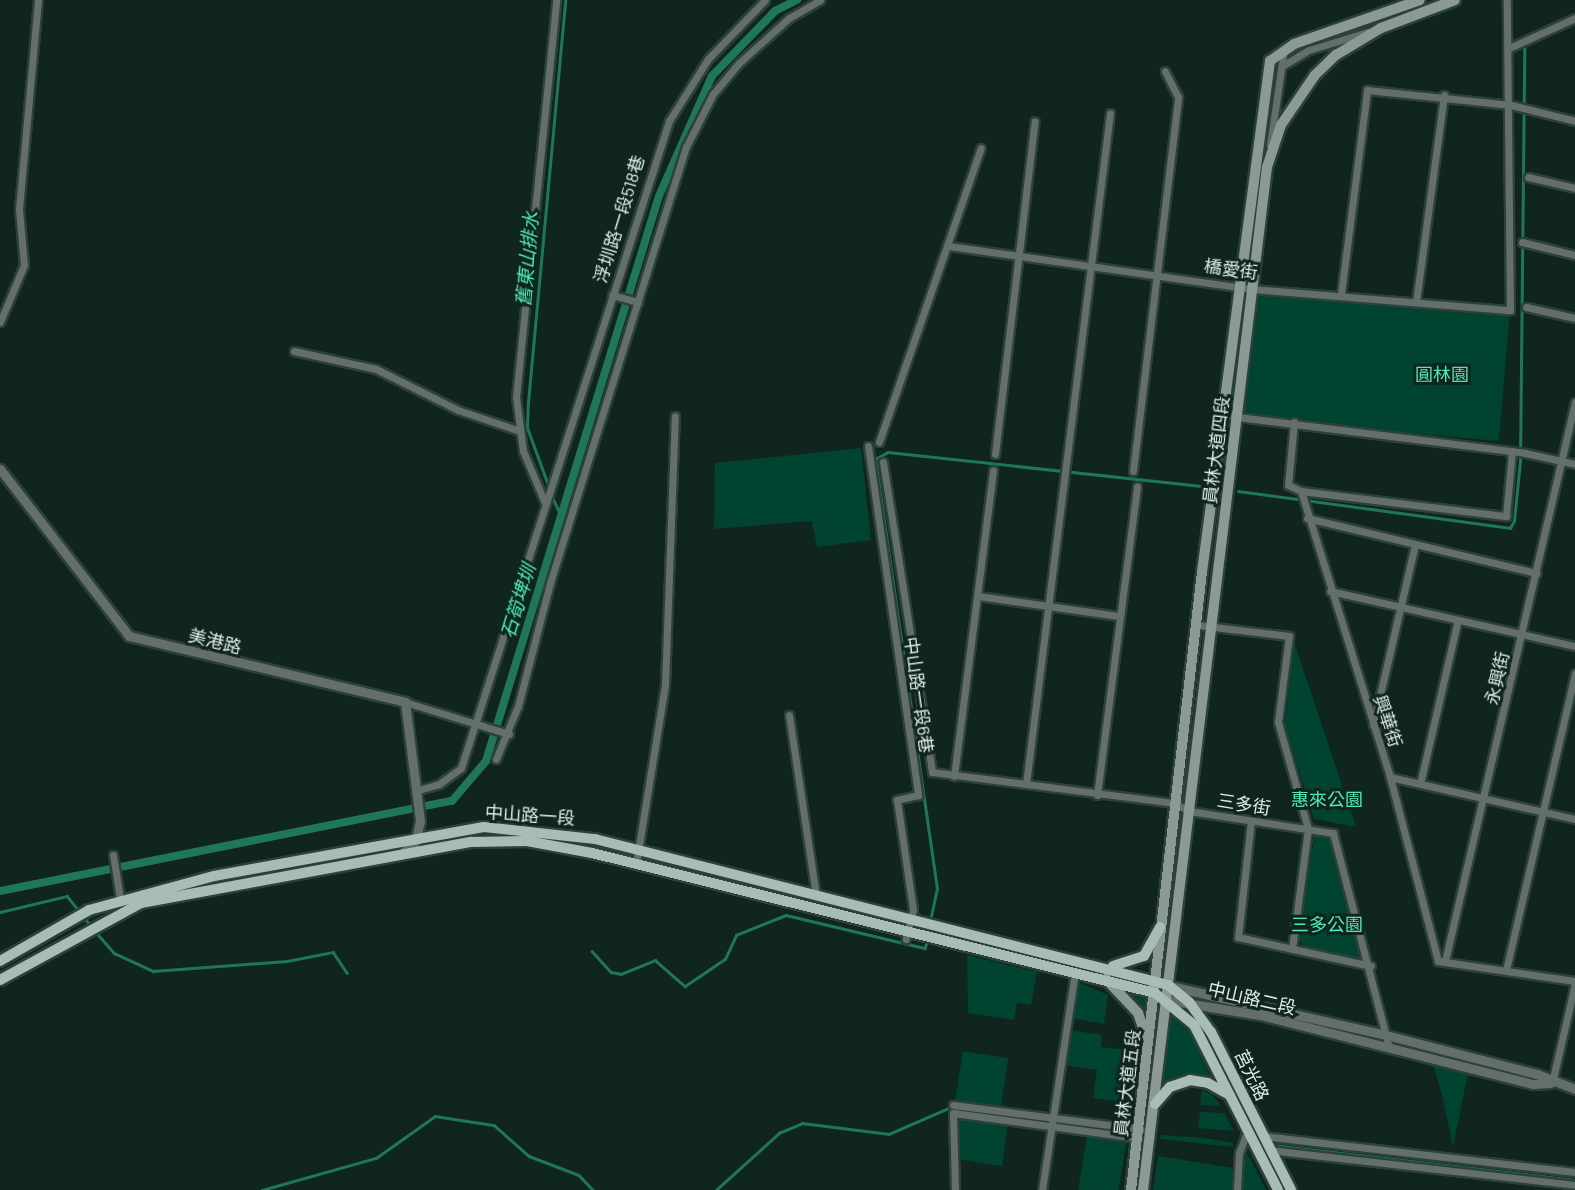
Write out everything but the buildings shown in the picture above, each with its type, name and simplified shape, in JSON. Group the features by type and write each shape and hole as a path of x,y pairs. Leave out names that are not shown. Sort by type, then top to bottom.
{"main road":[{"path":"1284,49 1420,0"},
{"name":"員林大道四段","path":"1167,1000 1267,167 1282,125 1315,75 1336,55 1381,28 1455,0"},
{"name":"員林大道四段","path":"1155,980 1239,286 1270,61 1284,49"},
{"name":"中山路一段","path":"0,961 89,910 120,898 214,876 415,842 484,827 551,831 948,928"},
{"name":"中山路一段","path":"0,980 141,902 471,842 527,841 636,864 907,935 945,941"},
{"path":"1148,1059 1138,1013 1106,972 1144,956 1160,927"},
{"name":"中山路二段","path":"948,928 1106,972 1167,1000"},
{"name":"中山路二段","path":"945,941 1075,970 1106,972 1155,980 1168,985"},
{"name":"員林大道五段","path":"1131,1190 1155,980"},
{"name":"莒光路","path":"1168,985 1189,1002 1211,1032 1263,1136 1264,1150 1278,1190"},
{"name":"莒光路","path":"1167,1000 1194,1025 1250,1134 1291,1190"},
{"name":"員林大道五段","path":"1143,1190 1167,1000"},
{"path":"1155,1104 1170,1087 1190,1080 1217,1086 1231,1095"}],"street":[{"path":"0,321 23,265 19,209 38,0"},
{"path":"545,504 523,452 516,397 528,314 556,0"},
{"name":"浮圳路一段518巷","path":"415,795 439,784 461,768 668,121 708,59 765,0"},
{"path":"496,759 509,734 550,583 686,146 713,94 764,37 820,0"},
{"path":"1507,0 1513,106"},
{"path":"1509,48 1575,19"},
{"path":"1282,66 1309,50 1381,28"},
{"path":"1267,167 1284,49"},
{"path":"1133,471 1160,275 1178,97 1165,71"},
{"path":"1341,294 1367,90 1444,95 1513,106 1575,121"},
{"path":"1416,302 1444,95"},
{"name":"橋愛街","path":"949,246 1252,289 1341,294 1510,310 1513,106"},
{"path":"1026,784 1110,113"},
{"path":"995,454 1035,121"},
{"path":"879,442 981,148"},
{"path":"1528,177 1575,188"},
{"path":"1522,242 1575,255"},
{"path":"612,295 638,302"},
{"path":"1526,306 1575,318"},
{"path":"294,351 376,369 470,415 520,431"},
{"name":"永興街","path":"1442,961 1485,799 1575,402"},
{"path":"1223,415 1525,453 1575,464"},
{"path":"636,864 665,685 675,416"},
{"name":"興華街","path":"1294,422 1288,485 1301,492 1390,777 1442,961"},
{"name":"中山路一段6巷","path":"868,446 918,795 897,800 911,918 907,935"},
{"path":"1301,492 1506,516 1514,452"},
{"name":"三多街","path":"883,462 932,772 1175,803 1189,811 1332,833 1371,966 1389,1048"},
{"name":"美港路","path":"0,469 129,636 405,702"},
{"path":"954,776 993,470"},
{"path":"1097,795 1137,487"},
{"path":"1307,517 1536,573"},
{"path":"1373,725 1415,545"},
{"path":"1330,591 1575,646"},
{"path":"978,596 1119,616"},
{"path":"1420,784 1458,620"},
{"path":"1197,625 1289,636 1278,722 1308,829 1292,949"},
{"path":"1506,970 1575,673"},
{"path":"1365,700 1380,697"},
{"path":"399,856 415,842 419,815 405,702 478,721 509,734"},
{"path":"789,715 817,895"},
{"path":"1390,777 1575,819"},
{"path":"1251,821 1238,937 1371,966"},
{"path":"113,855 120,898"},
{"path":"1442,961 1575,982 1552,1083"},
{"path":"1042,1190 1075,970"},
{"name":"中山路二段","path":"1168,985 1387,1035 1537,1074 1552,1083 1575,1089"},
{"name":"中山路二段","path":"1167,1000 1189,1002 1533,1084 1552,1083"},
{"path":"955,1190 953,1109 1139,1133"},
{"path":"1237,1190 1239,1153 1250,1134 1575,1172"},
{"path":"1264,1150 1575,1185"}],"green space":[{"name":"圓林園","path":"1252,289 1510,312 1499,441 1241,419"},
{"path":"861,448 871,540 817,547 812,521 714,529 715,463"},
{"name":"惠來公園","path":"1294,642 1356,827 1314,819 1285,725"},
{"name":"三多公園","path":"1315,832 1329,834 1362,960 1303,946 1298,938"},
{"path":"967,955 1037,972 1031,1005 1017,1003 1014,1020 968,1013"},
{"path":"1078,982 1108,995 1104,1024 1070,1018"},
{"path":"1126,993 1148,998 1145,1021 1138,1007"},
{"path":"1170,1014 1190,1033 1213,1081 1161,1089"},
{"path":"1157,1018 1139,1190 1135,1190"},
{"path":"1069,1030 1102,1035 1101,1047 1139,1051 1132,1103 1093,1098 1097,1070 1064,1065"},
{"path":"963,1051 1008,1058 1000,1109 955,1101"},
{"path":"1433,1064 1468,1073 1453,1147 1442,1095"},
{"path":"1202,1090 1212,1095 1221,1106 1200,1105"},
{"path":"1200,1112 1224,1113 1234,1131 1198,1128"},
{"path":"962,1116 1008,1122 1002,1166 956,1159 957,1119"},
{"path":"1087,1134 1127,1140 1119,1190 1078,1189"},
{"path":"1161,1135 1206,1138 1233,1143 1233,1147 1160,1139"},
{"path":"1242,1147 1252,1162 1266,1190 1241,1190"},
{"path":"1158,1156 1233,1168 1232,1190 1153,1190"}],"waterway":[{"name":"舊東山排水","path":"549,488 527,428 565,0"},
{"name":"石筍埤圳","path":"0,891 452,801 486,761 659,196 712,76 775,11 797,0"},
{"path":"1238,491 1510,528 1514,521 1520,461 1524,47"},
{"path":"930,921 937,889 875,459 888,452 1201,486"},
{"name":"舊東山排水","path":"551,494 561,515"},
{"path":"0,912 67,896 79,911"},
{"path":"592,951 611,972 621,974 655,960 685,986 725,959 736,935 786,915 925,948 927,938"},
{"path":"83,916 92,927"},
{"path":"96,932 114,953 153,971 287,961 333,952 347,973"},
{"path":"716,1190 779,1133 802,1123 889,1134 951,1107"},
{"path":"262,1190 376,1158 435,1116 494,1125 529,1156 579,1175 593,1190"},
{"path":"1044,1120 1124,1131"},
{"path":"1272,1145 1575,1180"}]}
